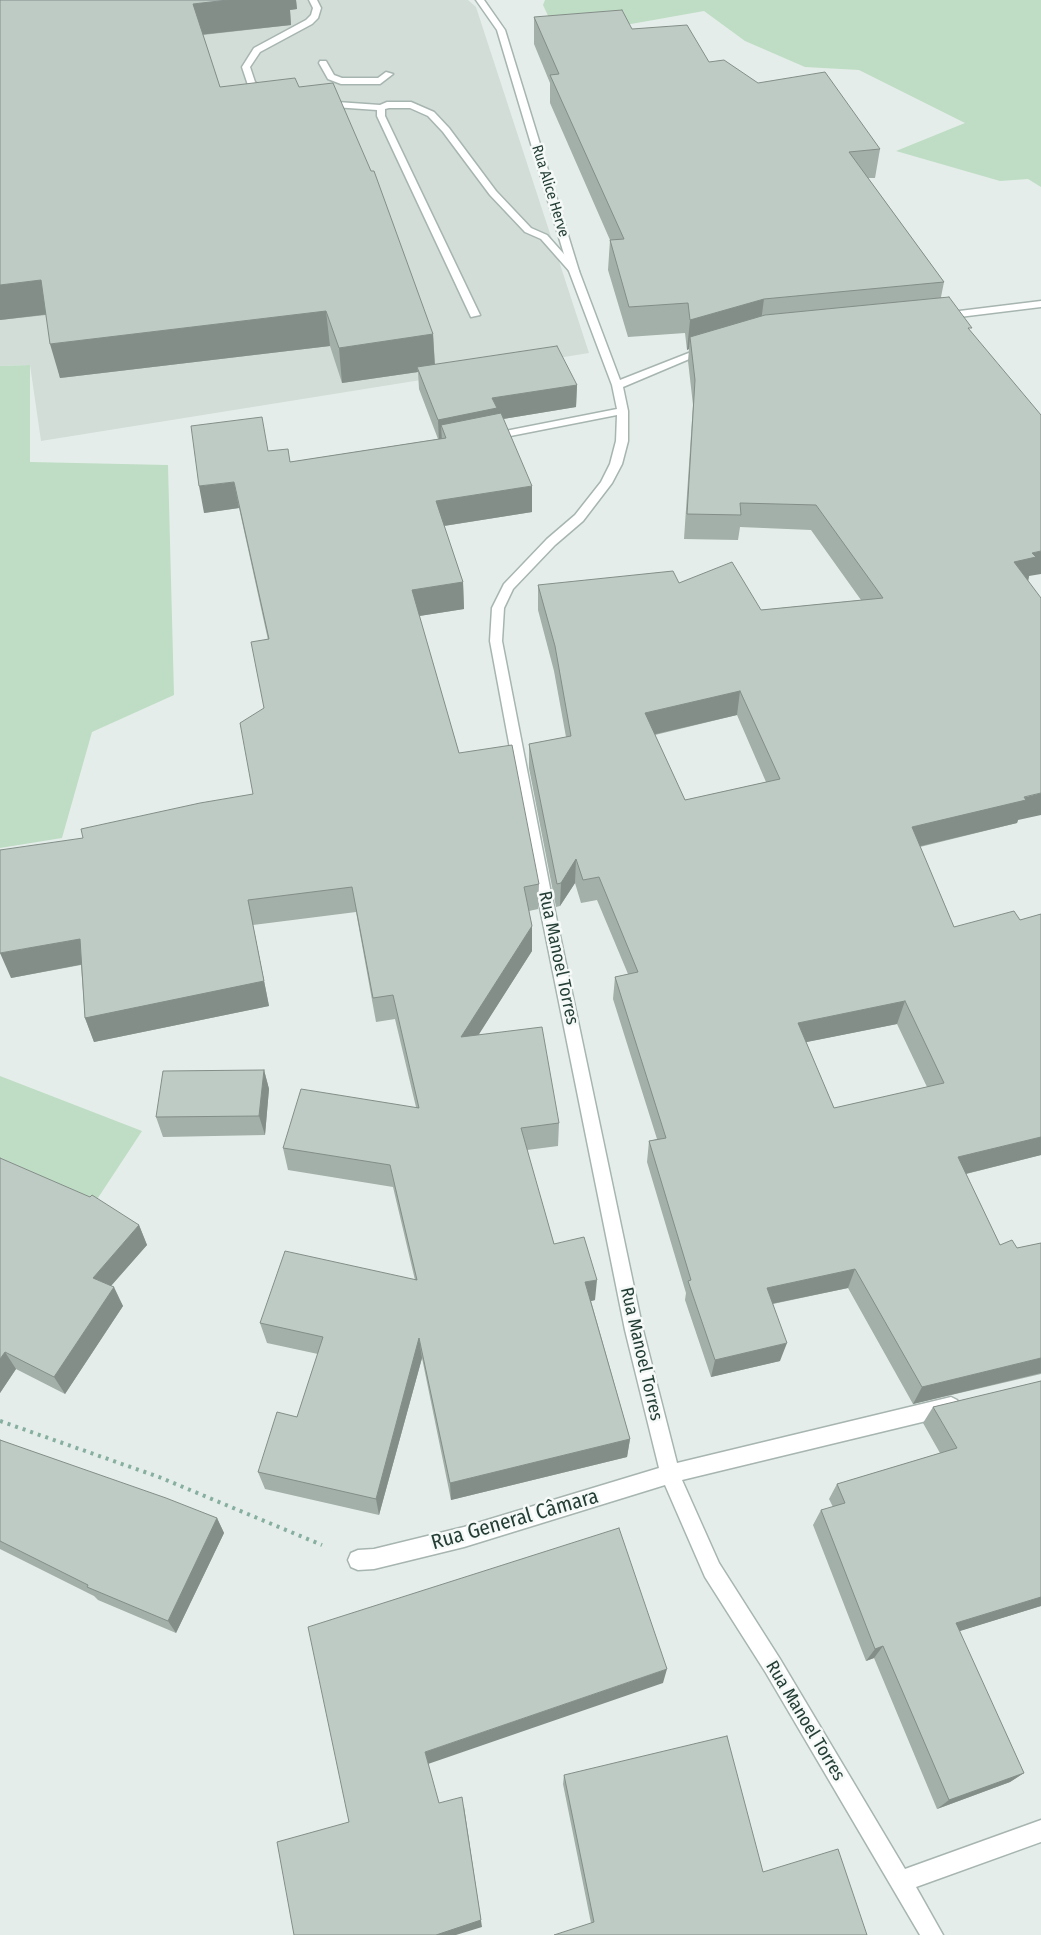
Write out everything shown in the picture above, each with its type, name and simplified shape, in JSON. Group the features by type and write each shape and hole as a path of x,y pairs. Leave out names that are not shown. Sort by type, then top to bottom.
{"street":[{"path":"275,97 267,95 251,83 246,67 257,50 309,22 315,16 317,8 313,0"},
{"name":"Rua Alice Herve","path":"480,0 501,30 574,271 617,385"},
{"path":"323,63 331,77 340,81 380,81 389,74"},
{"path":"312,104 381,108 394,104 411,104 431,114 446,130 493,193 528,230 544,237 574,271"},
{"path":"381,108 381,116 475,315"},
{"path":"932,317 1041,304"},
{"path":"617,385 693,354 721,345"},
{"name":"Rua Manoel Torres","path":"617,385 624,411 622,441 616,464 606,483 579,518 551,542 508,587 498,608 496,641 543,888 634,1330 670,1474 712,1570 773,1666 932,1935"},
{"path":"476,440 624,411"},
{"name":"Rua General Câmara","path":"358,1560 374,1559 464,1537 670,1474 965,1402"},
{"path":"900,1882 1041,1831"}],"path":[{"path":"0,1421 159,1477 358,1560"}],"shaded area":[{"path":"0,0 468,0 476,7 589,353 41,441 30,365 0,366"}],"green space":[{"path":"545,0 1041,0 1041,187 1028,179 1000,181 896,151 965,123 859,70 805,67 745,41 704,11 558,37 543,5"},
{"path":"30,365 30,462 168,465 174,695 92,732 62,838 0,848 0,366"},
{"path":"0,1076 142,1131 94,1204 0,1160"}],"building":[{"path":"0,0 228,0 193,4 220,87 295,78 299,87 333,83 371,171 374,171 433,334 339,348 326,311 50,344 41,280 0,285"},
{"path":"622,10 632,29 687,25 709,62 724,60 758,83 825,72 880,149 849,152 944,282 764,299 690,320 688,303 629,307 610,240 624,239 550,75 559,74 534,17"},
{"path":"949,297 972,328 968,328 1041,415 1041,551 1032,553 1036,557 1014,562 1041,598 1041,793 1024,797 1026,800 912,827 954,927 1014,911 1020,920 1041,914 1041,1137 958,1157 1000,1245 1012,1240 1017,1248 1041,1243 1041,1358 922,1387 855,1269 767,1288 787,1343 715,1360 688,1281 691,1280 649,1141 666,1138 615,977 638,972 599,877 583,880 576,859 561,883 557,884 529,744 571,736 555,646 538,585 673,571 679,583 732,562 761,610 883,598 816,505 740,503 741,515 687,514 695,380 690,337 765,315","holes":["740,691 780,779 685,800 645,713","905,1001 944,1083 834,1108 798,1023"]},
{"path":"557,346 577,385 492,398 497,408 438,420 417,367"},
{"path":"501,413 532,486 436,501 463,582 412,590 459,753 512,745 539,884 524,887 532,926 461,1037 542,1027 559,1123 521,1128 554,1244 584,1237 597,1280 585,1282 630,1439 450,1483 419,1338 376,1499 258,1472 277,1412 297,1417 323,1337 260,1323 285,1251 417,1280 390,1165 283,1148 301,1089 419,1108 393,995 373,998 352,887 248,900 264,981 85,1018 80,939 0,953 0,850 83,838 81,829 200,803 253,794 240,723 264,708 251,642 269,639 234,482 199,486 191,426 262,417 268,451 288,449 290,462 446,438 441,425"},
{"path":"264,1070 259,1116 156,1117 163,1071"},
{"path":"0,1158 90,1197 92,1195 139,1225 93,1278 114,1287 54,1377 5,1352 0,1359"},
{"path":"1041,1381 1041,1597 956,1623 1024,1773 949,1800 883,1646 875,1649 821,1510 845,1503 837,1484 957,1448 933,1407"},
{"path":"0,1440 166,1498 217,1518 168,1621 87,1587 88,1585 0,1541"},
{"path":"619,1528 667,1669 425,1752 439,1803 462,1797 481,1920 436,1935 294,1935 277,1842 349,1822 308,1627"},
{"path":"727,1736 763,1872 838,1849 867,1935 554,1935 594,1922 564,1775"}]}
